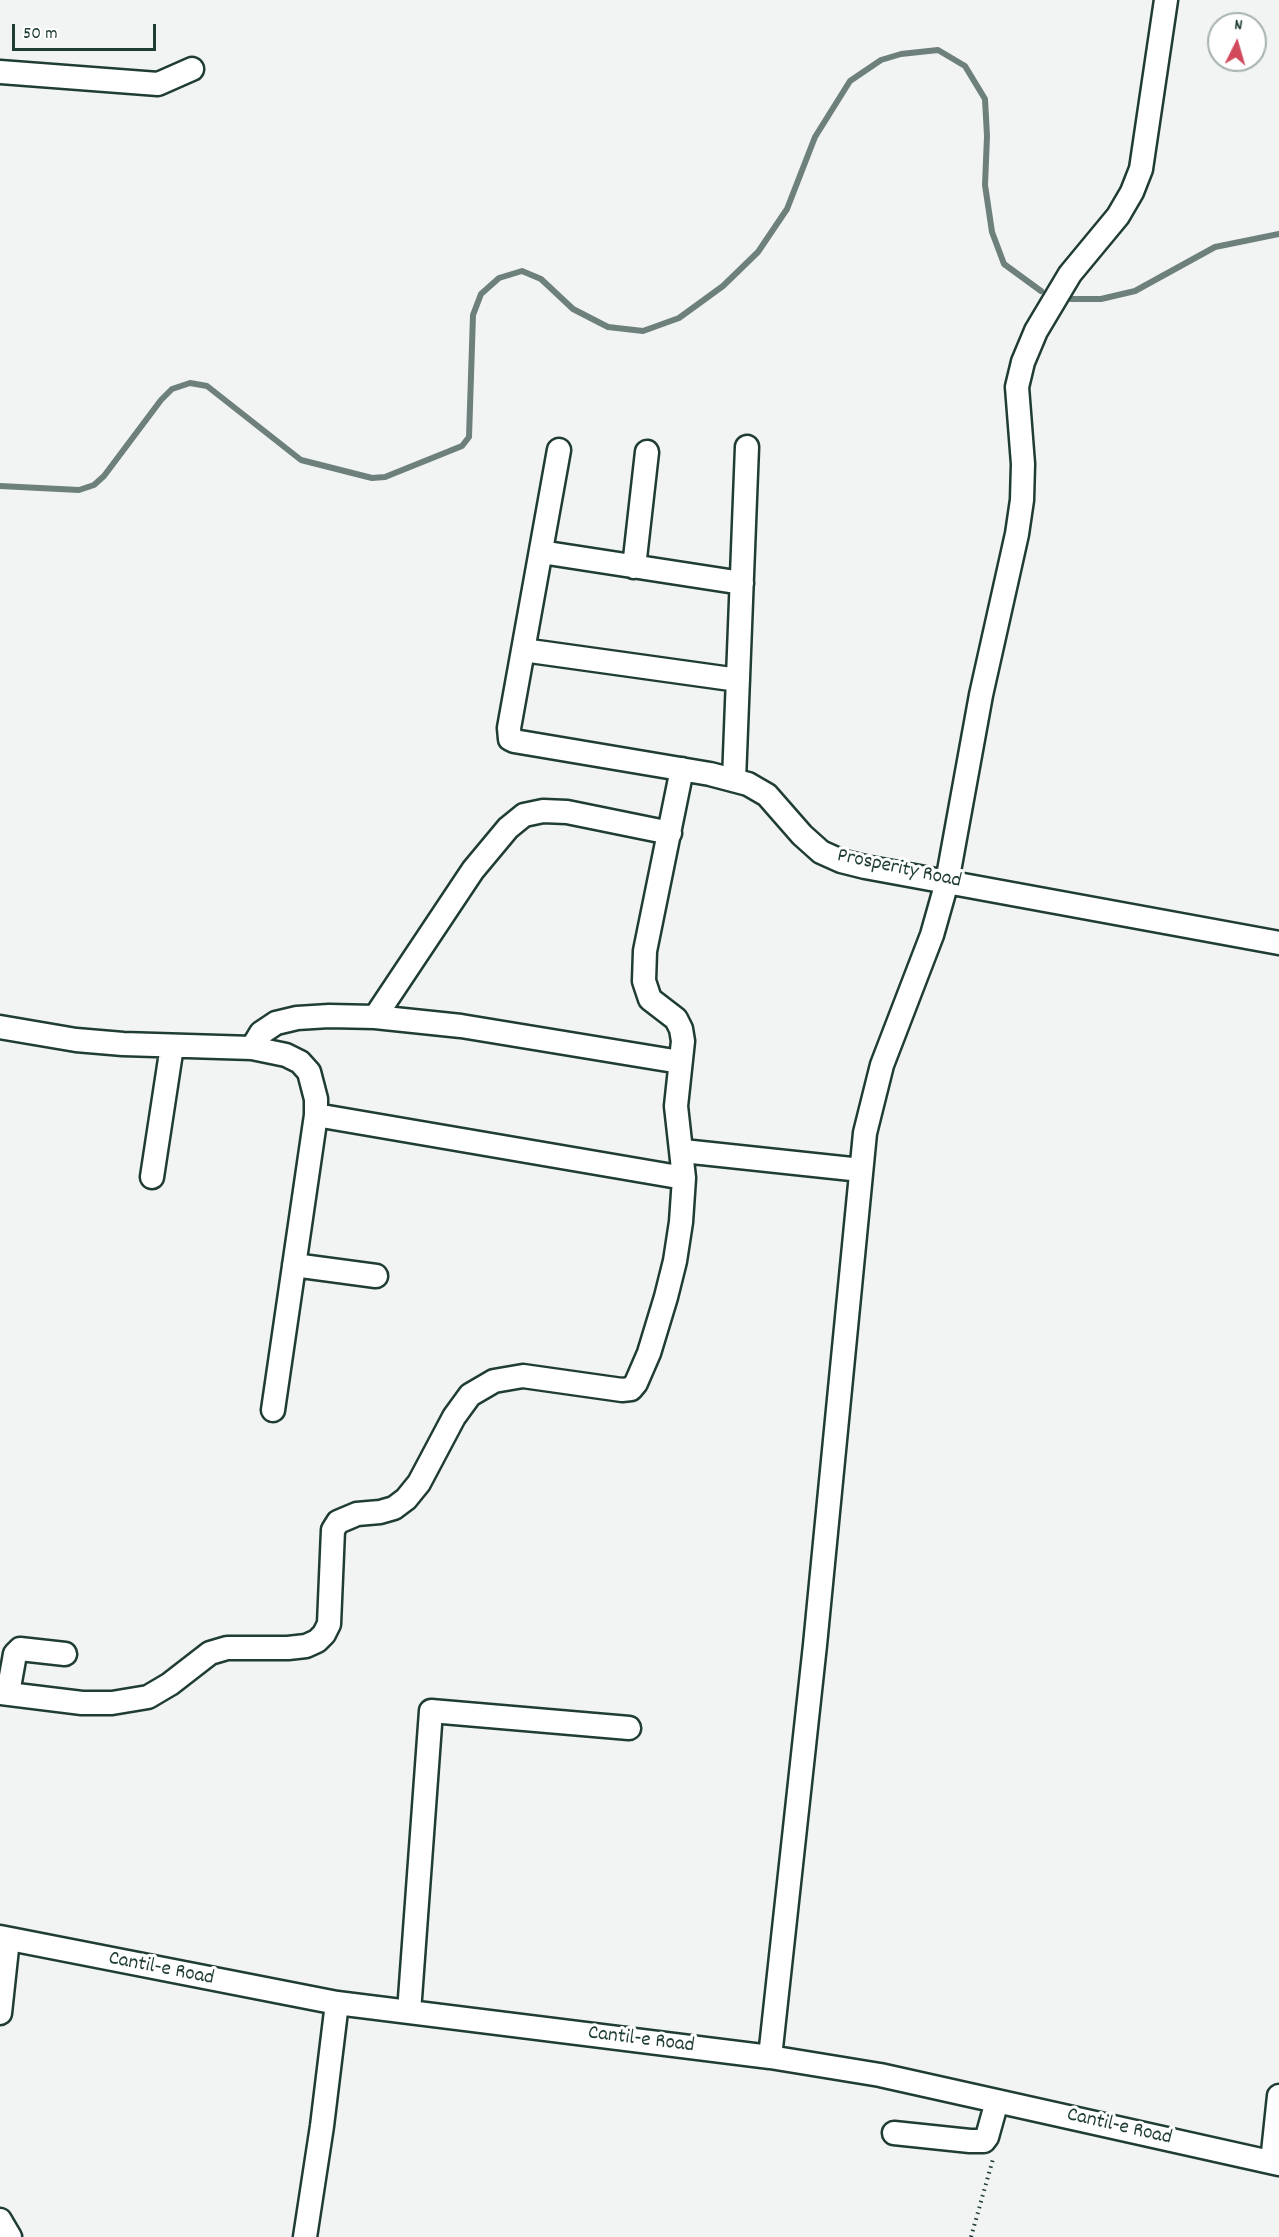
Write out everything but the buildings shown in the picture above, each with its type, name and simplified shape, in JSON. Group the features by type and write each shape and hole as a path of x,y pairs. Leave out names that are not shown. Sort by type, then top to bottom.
{"street":[{"path":"770,2057 817,1622 865,1133 882,1065 932,935 947,882 981,695 1017,534 1022,500 1023,464 1017,387 1023,362 1036,331 1070,274 1118,216 1132,192 1141,169 1166,0"},
{"path":"0,72 158,84 192,69"},
{"path":"734,780 747,447"},
{"path":"559,450 523,650 738,680"},
{"path":"634,567 647,452"},
{"path":"541,552 742,583"},
{"name":"Prosperity Road","path":"523,650 509,728 510,739 519,743 682,769 748,784 767,795 802,835 821,852 841,861 1279,943"},
{"path":"65,1654 20,1648 15,1654 4,1693 82,1703 134,1700 148,1697 170,1684 210,1653 227,1648 306,1646 317,1641 324,1634 328,1624 333,1530 338,1522 357,1514 394,1508 406,1499 419,1483 454,1417 470,1395 494,1381 523,1376 622,1390 631,1389 636,1383 649,1353 675,1261 681,1222 683,1151 676,1106 683,1041 676,1019 650,999 644,981 645,951 682,769"},
{"path":"375,1017 473,870 508,828 524,815 543,811 567,812 670,833"},
{"path":"252,1048 261,1033 276,1023 297,1018 329,1016 375,1017 461,1026 680,1062"},
{"path":"0,1027 76,1040 252,1048 273,1051 300,1062 309,1072 314,1086 316,1114 273,1410"},
{"path":"152,1177 172,1046"},
{"path":"316,1114 684,1178"},
{"path":"683,1151 861,1170"},
{"path":"294,1265 376,1276"},
{"path":"409,2012 431,1712 629,1728"},
{"path":"0,2013 4,1938"},
{"name":"Cantil-e Road","path":"4,1938 337,2003 770,2057 880,2075 1276,2163"},
{"path":"305,2237 322,2126 337,2003"},
{"path":"1276,2163 1279,2096"},
{"path":"894,2133 970,2142 984,2141 987,2138 997,2100"},
{"path":"0,2220 10,2237"}],"path":[{"path":"971,2237 996,2148"}],"waterway":[{"path":"0,486 79,490 94,485 104,476 161,400 172,389 190,383 207,386 301,460 372,478 385,477 462,446 469,437 473,315 481,294 499,278 522,271 541,279 573,309 608,327 643,331 679,318 723,286 758,252 787,209 815,137 850,81 881,60 901,54 938,50 965,66 985,99 987,136 985,185 992,232 1004,264 1041,291"},
{"path":"1071,299 1101,299 1135,291 1215,247 1279,234"}]}
